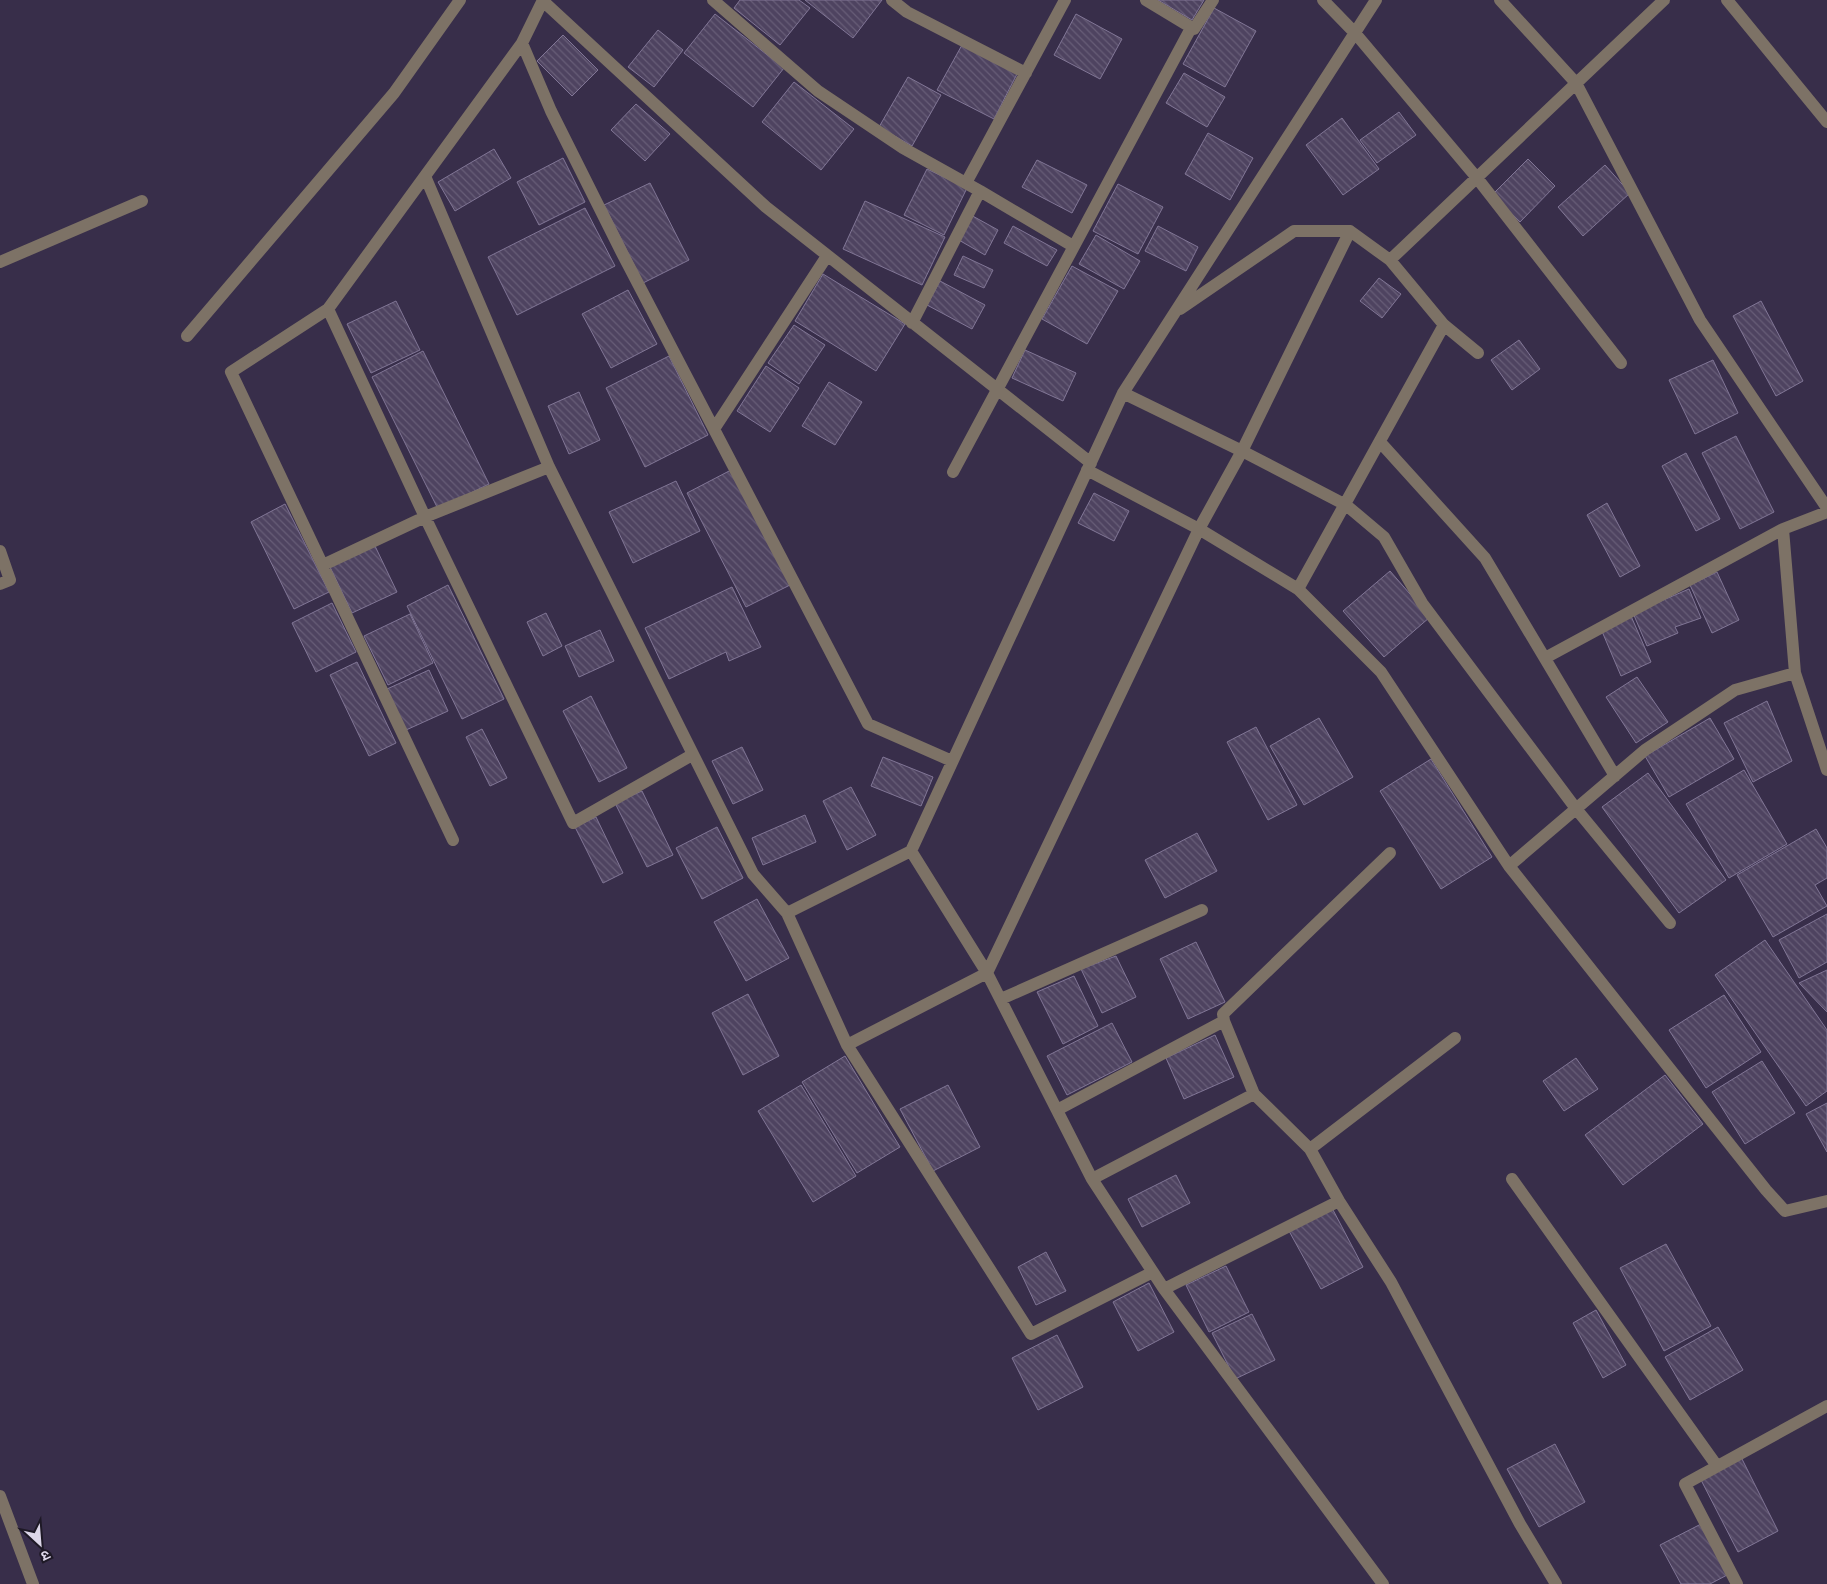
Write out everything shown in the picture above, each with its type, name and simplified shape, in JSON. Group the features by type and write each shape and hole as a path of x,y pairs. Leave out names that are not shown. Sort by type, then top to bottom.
{"street":[{"path":"187,336 394,92 460,0"},
{"path":"453,840 231,372 328,309 522,43 543,0 766,208 998,389 1089,467 1199,529 1298,589 1381,672 1509,866 1784,1211 1827,1201"},
{"path":"713,0 818,90 903,148 980,190 1073,246"},
{"path":"892,0 907,12 1026,73"},
{"path":"966,183 1066,0"},
{"path":"1146,0 1194,29 1213,0"},
{"path":"1323,0 1355,33 1477,178 1621,363"},
{"path":"787,913 911,851 1123,393 1376,0"},
{"path":"1500,0 1576,83 1700,320 1827,508"},
{"path":"1390,260 1664,0"},
{"path":"1727,0 1827,122"},
{"path":"954,472 1191,28"},
{"path":"522,43 555,120 622,253 868,724 952,761"},
{"path":"425,176 549,467 753,874 787,913 847,1045 1031,1334 1153,1272"},
{"path":"912,323 980,190"},
{"path":"0,262 142,201"},
{"path":"1175,313 1294,231 1350,231 1390,260 1444,324 1478,353"},
{"path":"847,1045 987,973 1199,529 1242,451 1350,231"},
{"path":"714,429 827,256"},
{"path":"328,309 426,517 574,822 692,755"},
{"path":"1298,589 1346,505 1444,324"},
{"path":"1123,393 1242,451 1346,505 1384,537 1422,603 1577,810 1670,923"},
{"path":"1380,442 1485,558 1615,776"},
{"path":"323,565 426,517 549,467"},
{"path":"1545,658 1783,529 1827,512"},
{"path":"1783,529 1795,673 1827,770"},
{"path":"0,552 10,580 0,584"},
{"path":"1509,866 1577,810 1644,750 1735,690 1795,673"},
{"path":"911,851 987,973 1092,1179 1164,1289 1383,1584"},
{"path":"1390,853 1223,1014 1224,1021 1254,1094 1310,1149 1391,1282 1520,1524 1556,1584"},
{"path":"1001,999 1202,910"},
{"path":"1057,1110 1224,1021"},
{"path":"1310,1149 1455,1038"},
{"path":"1092,1179 1254,1094"},
{"path":"1512,1179 1717,1466"},
{"path":"1164,1289 1340,1201"},
{"path":"1737,1584 1685,1484 1827,1406"},
{"path":"0,1496 5,1526 33,1584"}],"building":[{"path":"740,0 799,0 810,8 780,45 734,8"},
{"path":"805,0 882,0 853,38"},
{"path":"1158,0 1204,0 1192,20"},
{"path":"1214,8 1256,31 1225,87 1183,64"},
{"path":"715,14 784,68 753,107 684,53"},
{"path":"1076,14 1122,39 1100,79 1054,55"},
{"path":"658,30 683,50 654,87 628,67"},
{"path":"563,35 598,70 572,96 537,61"},
{"path":"962,45 1017,74 994,119 937,90"},
{"path":"1184,73 1225,97 1207,127 1166,103"},
{"path":"908,77 941,95 912,146 879,127"},
{"path":"794,82 854,129 821,170 762,122"},
{"path":"636,104 670,134 645,161 611,130"},
{"path":"1399,112 1416,135 1377,163 1360,140"},
{"path":"1342,118 1379,169 1343,195 1306,145"},
{"path":"1208,133 1253,158 1230,200 1185,174"},
{"path":"494,149 511,178 455,211 438,182"},
{"path":"563,158 585,202 539,225 517,182"},
{"path":"1528,159 1555,186 1520,222 1492,195"},
{"path":"1037,160 1087,185 1072,213 1022,187"},
{"path":"1605,165 1630,193 1583,236 1558,207"},
{"path":"927,169 967,188 944,235 904,215"},
{"path":"650,183 689,260 643,283 604,205"},
{"path":"1118,184 1163,207 1138,254 1093,231"},
{"path":"865,201 945,237 922,285 843,249"},
{"path":"585,208 615,266 517,315 488,257"},
{"path":"969,214 998,230 985,255 957,239"},
{"path":"1013,226 1057,250 1047,266 1004,243"},
{"path":"1158,226 1198,247 1186,271 1145,251"},
{"path":"1096,235 1140,261 1124,289 1079,264"},
{"path":"963,256 993,270 984,288 954,275"},
{"path":"1072,266 1118,291 1087,344 1042,319"},
{"path":"823,274 905,324 876,371 795,321"},
{"path":"1379,278 1401,294 1382,318 1360,301"},
{"path":"940,281 985,305 972,329 927,305"},
{"path":"628,290 657,344 611,368 582,314"},
{"path":"396,301 420,350 371,373 347,324"},
{"path":"1761,301 1803,381 1776,396 1733,316"},
{"path":"794,325 825,345 799,384 768,363"},
{"path":"1519,340 1540,369 1512,390 1491,360"},
{"path":"1025,350 1076,373 1063,401 1012,378"},
{"path":"423,351 489,484 438,509 372,377"},
{"path":"669,356 708,435 645,467 606,388"},
{"path":"1713,360 1738,413 1695,434 1669,380"},
{"path":"766,366 799,388 770,432 737,411"},
{"path":"829,382 862,402 835,445 802,426"},
{"path":"579,392 600,440 569,454 548,406"},
{"path":"1736,436 1774,512 1740,529 1702,453"},
{"path":"1686,453 1720,519 1696,531 1662,466"},
{"path":"731,470 790,585 746,607 687,493"},
{"path":"676,481 700,531 633,563 609,512"},
{"path":"1094,493 1129,511 1114,541 1078,523"},
{"path":"1607,503 1640,566 1620,577 1587,515"},
{"path":"285,504 329,592 294,609 251,522"},
{"path":"375,546 397,592 352,613 330,567"},
{"path":"1390,571 1430,617 1384,657 1343,611"},
{"path":"1717,572 1739,620 1712,633 1690,585"},
{"path":"448,585 504,699 462,719 407,606"},
{"path":"732,587 761,647 729,661 726,652 669,679 645,628"},
{"path":"1689,589 1701,618 1675,627 1678,633 1647,646 1633,613"},
{"path":"332,603 356,652 316,672 292,623"},
{"path":"546,613 562,646 543,656 527,622"},
{"path":"410,614 433,663 388,685 364,636"},
{"path":"1631,616 1651,662 1621,676 1601,629"},
{"path":"600,630 614,661 579,677 565,646"},
{"path":"357,662 396,743 369,756 330,675"},
{"path":"429,670 448,711 406,730 387,689"},
{"path":"1637,677 1668,722 1636,743 1606,697"},
{"path":"591,696 627,768 599,782 563,711"},
{"path":"1767,701 1792,761 1753,782 1724,723"},
{"path":"1319,718 1353,777 1304,805 1270,746"},
{"path":"1710,718 1734,759 1669,797 1645,756"},
{"path":"1256,727 1297,805 1268,820 1227,742"},
{"path":"482,729 507,778 490,786 466,737"},
{"path":"742,747 763,790 733,804 712,761"},
{"path":"883,757 933,777 921,806 871,786"},
{"path":"1431,759 1492,857 1441,889 1380,791"},
{"path":"1744,770 1787,844 1729,878 1686,804"},
{"path":"1648,773 1726,880 1679,913 1602,807"},
{"path":"851,787 876,835 847,850 823,801"},
{"path":"642,791 673,855 647,867 615,803"},
{"path":"805,815 816,842 763,865 752,838"},
{"path":"596,817 623,873 603,883 575,827"},
{"path":"717,827 743,878 702,899 676,848"},
{"path":"1816,829 1827,848 1827,878 1815,885 1827,906 1773,937 1737,875"},
{"path":"1197,833 1217,871 1165,898 1145,860"},
{"path":"757,899 789,958 746,981 714,922"},
{"path":"1827,914 1827,962 1799,978 1779,940"},
{"path":"1765,940 1827,1030 1827,1091 1806,1106 1715,975"},
{"path":"1196,942 1225,1002 1188,1019 1160,959"},
{"path":"1116,956 1136,997 1102,1013 1081,969"},
{"path":"1827,970 1827,1012 1799,983"},
{"path":"1074,976 1098,1026 1063,1044 1037,992"},
{"path":"748,994 779,1056 743,1075 712,1013"},
{"path":"1724,995 1761,1052 1706,1088 1669,1030"},
{"path":"1112,1023 1132,1062 1067,1095 1047,1056"},
{"path":"1215,1035 1234,1077 1184,1099 1166,1058"},
{"path":"845,1056 900,1147 857,1173 802,1082"},
{"path":"1576,1058 1598,1089 1564,1111 1543,1081"},
{"path":"1762,1061 1795,1113 1745,1144 1712,1092"},
{"path":"1665,1075 1703,1124 1623,1185 1585,1135"},
{"path":"801,1085 856,1176 813,1202 758,1111"},
{"path":"948,1085 980,1147 933,1171 900,1109"},
{"path":"1827,1103 1827,1152 1806,1114"},
{"path":"1176,1175 1190,1203 1142,1227 1128,1199"},
{"path":"1332,1208 1363,1267 1321,1289 1289,1231"},
{"path":"1666,1244 1711,1326 1664,1351 1620,1268"},
{"path":"1046,1252 1066,1291 1036,1305 1018,1267"},
{"path":"1226,1266 1249,1312 1209,1332 1186,1285"},
{"path":"1149,1283 1174,1332 1138,1351 1113,1302"},
{"path":"1596,1310 1626,1365 1603,1378 1573,1323"},
{"path":"1252,1314 1275,1360 1235,1379 1212,1333"},
{"path":"1718,1327 1743,1370 1690,1400 1665,1357"},
{"path":"1057,1335 1083,1387 1038,1410 1012,1358"},
{"path":"1555,1444 1585,1502 1539,1527 1507,1469"},
{"path":"1741,1457 1778,1531 1738,1552 1700,1478"},
{"path":"1703,1523 1729,1574 1710,1584 1681,1584 1660,1545"}]}
